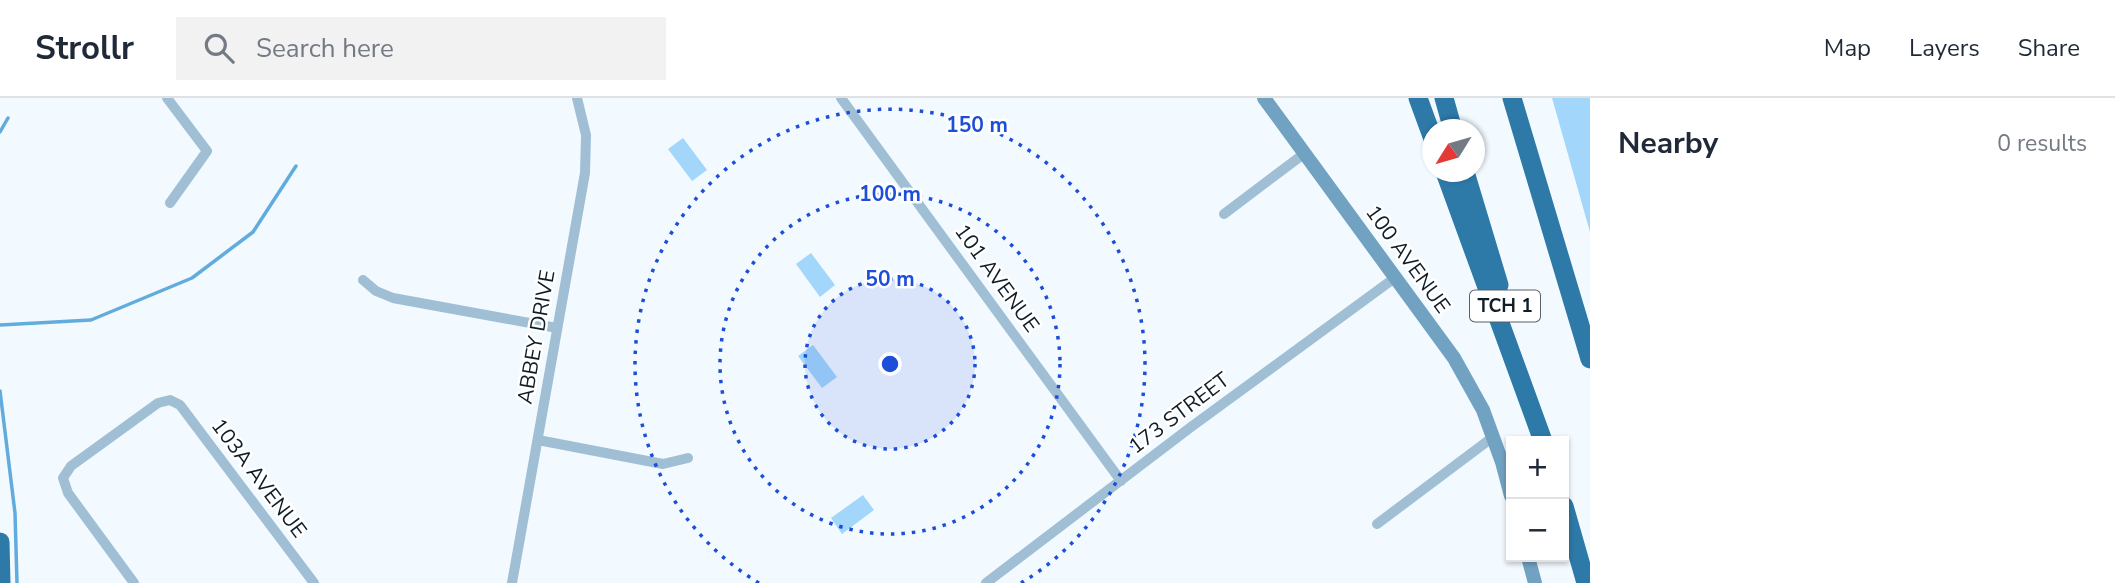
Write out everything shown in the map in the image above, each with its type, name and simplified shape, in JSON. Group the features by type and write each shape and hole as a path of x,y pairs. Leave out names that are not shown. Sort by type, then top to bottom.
{"highway":[{"path":"1418,98 1426,119"},
{"path":"1444,98 1450,119"},
{"name":"TCH 1","path":"1512,98 1590,359"},
{"path":"1525,98 1556,247"},
{"path":"1449,182 1542,436"},
{"name":"TCH 1","path":"1468,182 1543,436"},
{"path":"1569,524 1586,583"},
{"path":"0,542 1,583"}],"street":[{"path":"167,98 207,151 170,203"},
{"name":"ABBEY DRIVE","path":"513,583 587,154 578,98"},
{"name":"101 AVENUE","path":"841,98 1121,481"},
{"name":"100 AVENUE","path":"1264,98 1460,368 1475,393 1506,480"},
{"path":"1224,214 1304,153"},
{"name":"173 STREET","path":"986,583 1396,277"},
{"path":"363,280 376,291 393,298 557,328"},
{"name":"103A AVENUE","path":"134,583 68,493 63,478 71,466 158,403 170,400 180,405 314,583"},
{"path":"1377,524 1493,438"},
{"path":"538,440 663,464 677,463 688,457"},
{"path":"1529,562 1535,583"}],"shaded area":[{"path":"1552,98 1590,98 1590,232"},
{"path":"683,138 707,170 692,181 668,149"},
{"path":"811,253 835,285 820,297 796,264"},
{"path":"813,345 837,377 822,388 798,356"},
{"path":"863,495 874,510 842,534 831,518"}],"waterway":[{"path":"0,132 8,118"},
{"path":"0,325 91,320 192,278 253,232 296,166"},
{"path":"0,391 15,513 17,583"}]}
